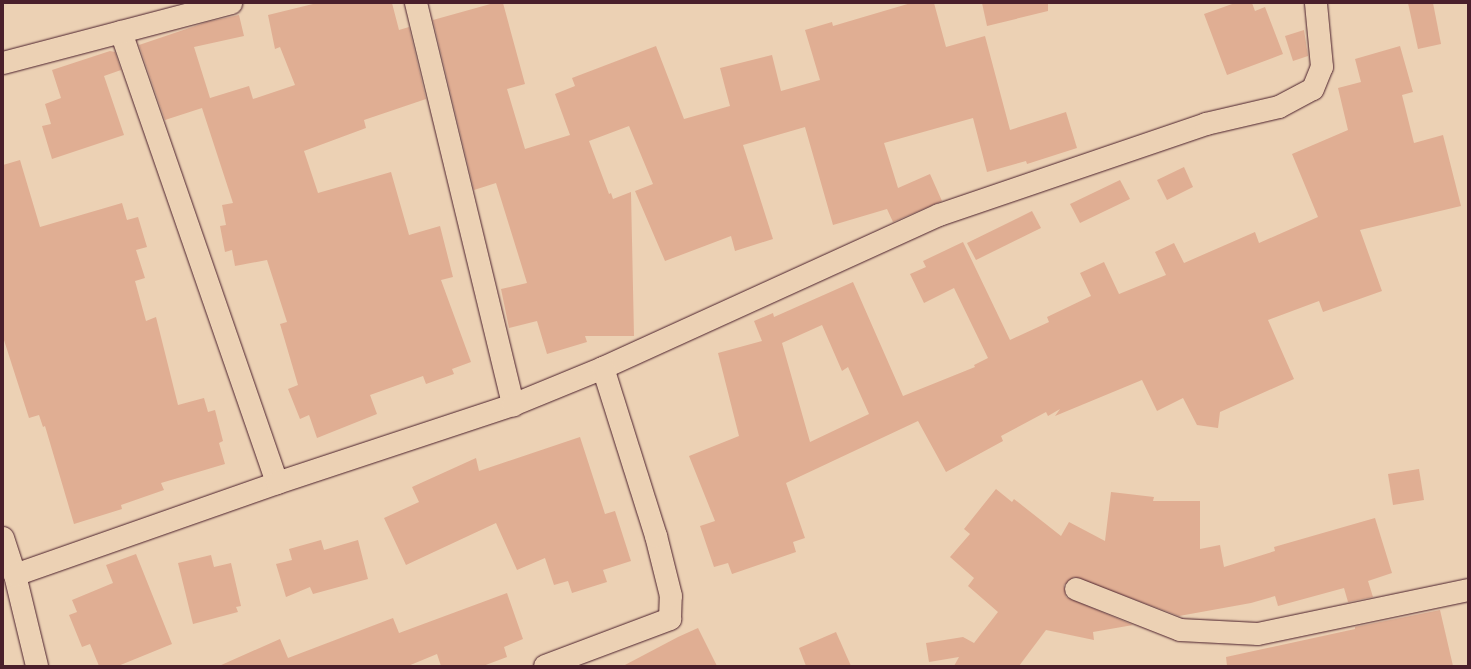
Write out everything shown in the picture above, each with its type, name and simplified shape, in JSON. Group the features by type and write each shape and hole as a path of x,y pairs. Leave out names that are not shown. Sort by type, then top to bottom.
{"street":[{"path":"3,63 121,32 167,11 231,3"},
{"path":"416,3 513,405"},
{"path":"15,575 277,483 513,405 603,368 939,215 1206,124 1279,106 1313,89 1322,67 1316,3"},
{"path":"121,32 277,483"},
{"path":"546,666 670,619 671,596 656,536 603,368"},
{"path":"3,538 15,575 37,666"},
{"path":"1076,589 1180,630 1258,634 1468,590"}],"building":[{"path":"317,3 392,3 399,30 409,27 426,99 364,120 366,128 304,151 318,193 391,172 409,235 440,226 453,277 441,280 471,362 452,369 454,374 426,384 423,376 370,395 377,414 317,438 309,415 300,419 288,389 298,385 280,324 287,322 267,260 235,266 232,250 225,252 220,226 226,225 222,205 233,203 202,108 165,120 139,45 207,22 239,15 244,36 194,47 210,98 249,86 253,99 295,85 280,47 275,49 268,15"},
{"path":"494,3 503,3 525,84 507,89 525,149 570,135 555,94 575,86 572,78 656,46 684,119 730,106 720,68 772,55 781,91 820,80 805,30 832,22 833,26 911,3 934,3 946,47 985,36 1010,130 1066,112 1077,148 1027,164 1026,161 987,172 973,118 884,143 898,188 930,174 942,201 893,222 887,209 833,225 805,127 743,145 773,239 735,251 731,236 665,261 635,191 653,184 629,126 589,141 609,194 611,193 613,199 631,192 634,336 585,336 587,342 547,354 537,321 509,328 501,289 527,283 496,183 474,190 433,20"},
{"path":"982,3 1048,3 1048,11 987,26"},
{"path":"1235,3 1252,3 1255,11 1265,7 1283,54 1227,75 1204,14"},
{"path":"1408,3 1433,3 1441,44 1418,49"},
{"path":"1304,30 1308,56 1293,61 1285,36"},
{"path":"1400,46 1413,92 1402,95 1414,143 1443,135 1461,206 1360,230 1382,291 1323,312 1319,301 1268,320 1294,379 1220,412 1218,428 1197,425 1183,398 1157,411 1142,380 1055,416 1060,409 1048,416 1046,412 1001,436 1003,441 946,472 918,421 786,483 805,538 793,542 796,552 732,574 728,563 714,567 700,526 715,521 689,456 739,436 718,353 762,341 754,321 773,313 774,317 853,282 903,396 975,367 974,365 988,358 954,288 924,303 910,274 926,267 923,261 963,242 1010,340 1049,322 1047,317 1091,296 1080,273 1104,262 1119,294 1166,275 1155,252 1174,243 1184,263 1255,232 1259,243 1318,217 1292,154 1348,130 1338,88 1361,82 1355,59","holes":["822,325 842,371 848,367 869,414 810,442 782,343"]},
{"path":"110,51 115,52 121,70 104,76 124,135 52,159 42,126 51,124 45,104 61,98 52,70"},
{"path":"20,160 40,227 122,203 127,220 138,217 147,247 136,250 145,278 135,281 146,321 156,317 178,405 204,398 208,412 215,410 223,441 219,443 225,464 161,483 164,490 121,505 122,509 74,524 45,426 43,427 39,415 29,418 3,337 3,165"},
{"path":"1184,167 1193,187 1167,200 1157,180"},
{"path":"1120,180 1130,199 1080,223 1070,204"},
{"path":"1032,211 1041,228 976,260 967,243"},
{"path":"580,437 605,514 615,511 631,561 603,570 607,582 572,593 568,581 554,585 545,558 517,570 496,523 406,565 384,518 419,502 412,487 476,458 479,471"},
{"path":"1419,469 1424,500 1393,505 1388,474"},
{"path":"996,489 1012,502 1014,499 1061,536 1069,522 1105,541 1111,492 1154,497 1153,501 1200,501 1200,549 1220,545 1224,567 1275,551 1274,547 1375,518 1392,573 1368,581 1373,597 1348,602 1344,588 1278,606 1275,596 1251,603 1179,616 1074,577 1064,585 1066,597 1133,625 1093,632 1094,640 1046,630 1019,666 954,666 959,657 929,662 926,643 963,637 974,643 998,612 968,586 974,578 950,557 970,534 964,529"},
{"path":"321,540 324,550 358,540 368,579 313,594 310,587 286,597 276,564 292,560 289,549"},
{"path":"136,554 172,644 118,666 99,666 90,644 82,647 69,615 77,612 72,600 113,583 106,565"},
{"path":"211,555 214,567 231,563 241,606 236,607 238,612 193,624 178,563"},
{"path":"507,593 523,639 504,647 507,657 483,666 441,666 437,654 408,666 219,666 280,639 288,658 393,618 399,633"},
{"path":"1440,610 1453,666 1227,666 1226,657 1355,629 1355,627"},
{"path":"698,628 717,666 623,666 678,637"},
{"path":"836,632 851,666 806,666 799,648"}]}
